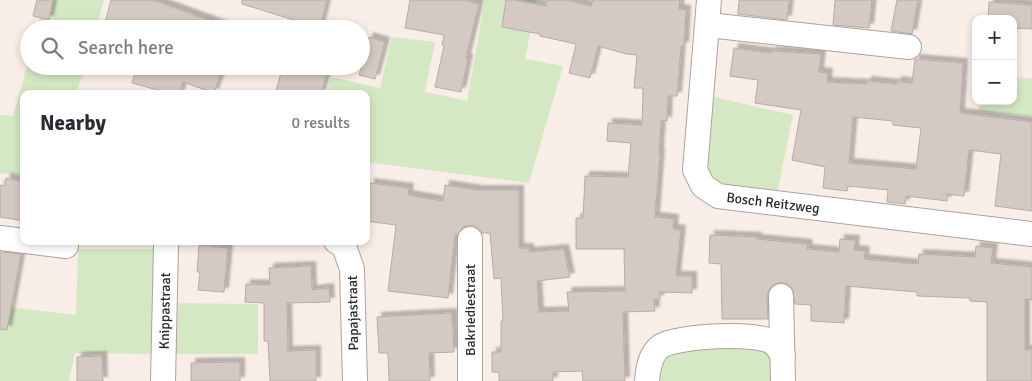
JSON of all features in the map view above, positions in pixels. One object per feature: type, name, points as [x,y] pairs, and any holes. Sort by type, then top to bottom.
[{"type":"street","name":"Bosch Reitzweg","points":[[709,0],[695,170],[704,186],[718,196],[1032,234]]},
{"type":"street","points":[[708,25],[909,47]]},
{"type":"street","points":[[0,238],[20,240]]},
{"type":"street","name":"Bakriediestraat","points":[[470,239],[470,381]]},
{"type":"street","points":[[58,245],[66,246]]},
{"type":"street","name":"Knippastraat","points":[[163,381],[166,245]]},
{"type":"street","name":"Papajastraat","points":[[341,245],[352,269],[355,381]]},
{"type":"street","points":[[781,296],[783,381]]},
{"type":"street","points":[[647,381],[652,356],[661,346],[673,342],[728,336],[756,337],[772,342],[783,355]]},
{"type":"green space","points":[[45,0],[104,0],[98,20],[39,20]]},
{"type":"green space","points":[[485,0],[537,0],[525,59],[563,66],[529,183],[370,163],[370,90],[328,90],[331,77],[380,88],[392,37],[435,42],[425,92],[467,101]]},
{"type":"green space","points":[[25,75],[82,75],[77,90],[20,90]]},
{"type":"green space","points":[[1017,77],[1032,79],[1032,116],[979,111],[979,105],[1017,105]]},
{"type":"green space","points":[[20,91],[20,176],[0,173],[0,115],[13,116]]},
{"type":"green space","points":[[714,97],[793,115],[777,194],[720,184],[705,166]]},
{"type":"green space","points":[[78,249],[161,249],[159,354],[75,353],[69,381],[0,381],[0,306],[76,315]]},
{"type":"green space","points":[[169,303],[258,304],[258,354],[169,354]]},
{"type":"green space","points":[[767,344],[780,381],[650,381],[666,350]]},
{"type":"building","points":[[37,0],[53,0],[49,20],[33,16]]},
{"type":"building","points":[[111,0],[153,0],[208,20],[106,20]]},
{"type":"building","points":[[242,0],[327,0],[322,20],[294,20],[242,4]]},
{"type":"building","points":[[410,0],[465,0],[479,4],[466,58],[468,59],[461,92],[435,87],[444,46],[442,45],[444,35],[405,28]]},
{"type":"building","points":[[506,0],[546,6],[547,0],[565,0],[591,6],[593,0],[680,0],[679,9],[686,10],[684,46],[681,46],[677,96],[668,96],[667,121],[661,120],[655,217],[674,219],[673,229],[681,230],[676,276],[692,276],[692,293],[659,292],[660,299],[654,299],[655,311],[623,312],[625,381],[583,381],[582,371],[553,372],[553,381],[499,381],[499,372],[492,372],[492,352],[501,352],[501,321],[503,321],[501,278],[494,279],[490,233],[482,233],[477,227],[470,225],[463,227],[457,235],[455,234],[448,298],[388,291],[396,225],[370,222],[370,183],[409,188],[408,195],[443,201],[445,185],[478,190],[519,190],[519,248],[529,248],[529,252],[564,249],[570,277],[537,281],[539,312],[569,311],[567,292],[625,291],[624,249],[576,249],[576,218],[583,218],[585,176],[628,177],[631,143],[607,141],[608,123],[642,125],[643,88],[634,88],[637,55],[598,46],[590,78],[569,73],[576,44],[540,36],[540,34],[502,27]]},
{"type":"building","points":[[739,0],[789,0],[787,20],[738,14]]},
{"type":"building","points":[[835,0],[872,0],[869,28],[833,25]]},
{"type":"building","points":[[897,0],[918,0],[912,34],[891,31]]},
{"type":"building","points":[[989,2],[1032,5],[1032,29],[1017,28],[1017,15],[988,15]]},
{"type":"building","points":[[370,37],[385,42],[375,79],[359,75],[370,75]]},
{"type":"building","points":[[734,48],[772,53],[772,51],[821,54],[819,72],[828,73],[827,82],[867,84],[867,81],[897,84],[897,81],[912,83],[915,59],[963,63],[960,113],[1032,122],[1032,211],[995,206],[1001,154],[969,150],[964,196],[947,194],[947,201],[906,196],[905,204],[887,202],[888,190],[848,186],[847,191],[823,188],[825,167],[792,160],[801,110],[755,103],[758,80],[730,76]],"holes":[[[853,117],[893,121],[893,125],[921,128],[916,169],[849,163]]]},
{"type":"building","points":[[134,75],[221,75],[215,90],[206,90],[183,82],[181,90],[157,90],[132,83]]},
{"type":"building","points":[[280,75],[326,75],[322,90],[276,90]]},
{"type":"building","points":[[6,178],[20,181],[20,220],[0,217],[0,185],[5,186]]},
{"type":"building","points":[[710,235],[757,237],[757,239],[808,244],[807,249],[839,252],[840,239],[855,240],[854,250],[865,251],[864,259],[918,264],[919,254],[975,257],[976,246],[993,248],[991,263],[1032,267],[1032,300],[1025,299],[1025,350],[1032,350],[1032,381],[987,381],[987,302],[970,301],[970,298],[917,296],[917,292],[846,286],[844,323],[811,321],[811,305],[795,304],[792,288],[780,282],[773,285],[767,296],[768,319],[722,319],[721,264],[709,263]]},
{"type":"building","points":[[199,245],[228,248],[224,292],[198,290],[200,272],[197,272]]},
{"type":"building","points":[[0,252],[21,254],[7,330],[0,329]]},
{"type":"building","points":[[311,266],[312,290],[329,288],[330,302],[287,303],[288,351],[316,350],[316,381],[270,381],[268,341],[264,341],[264,303],[245,302],[246,284],[270,285],[269,268]]},
{"type":"building","points":[[452,313],[454,352],[429,353],[430,381],[389,381],[388,353],[379,353],[377,317]]},
{"type":"building","points":[[102,356],[103,381],[77,381],[77,357]]},
{"type":"building","points":[[240,362],[240,381],[191,381],[191,363]]}]
